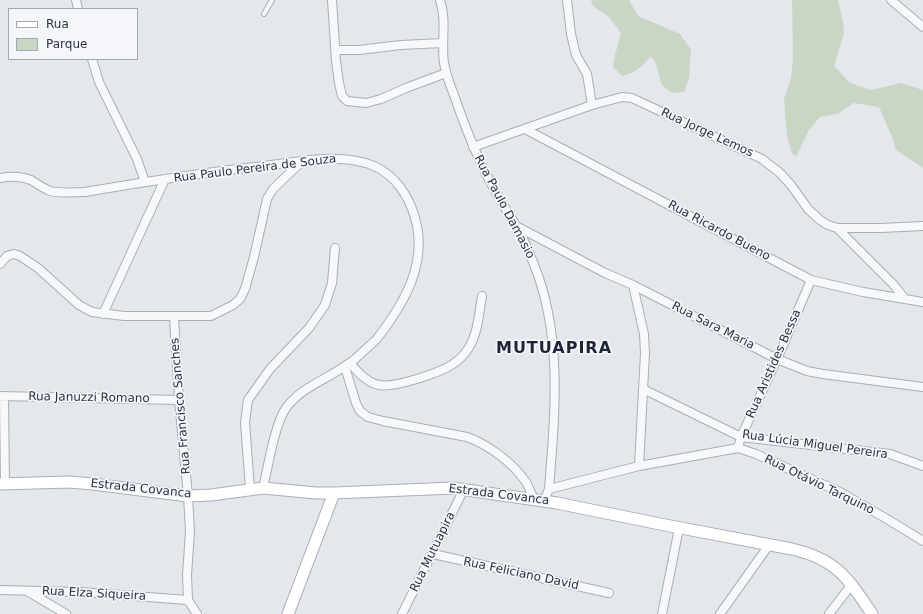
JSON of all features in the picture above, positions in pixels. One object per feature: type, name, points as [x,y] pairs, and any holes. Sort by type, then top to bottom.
[{"type":"street","points":[[332,0],[339,83],[342,96],[347,101],[366,103],[381,99],[406,88],[446,74]]},
{"type":"street","name":"Rua Paulo Damasio","points":[[440,0],[443,22],[444,63],[446,74],[473,147],[493,188],[516,226],[533,263],[545,297],[551,323],[555,356],[553,440],[549,489]]},
{"type":"street","points":[[567,0],[571,34],[576,55],[587,74],[592,105]]},
{"type":"street","points":[[891,0],[923,28]]},
{"type":"street","points":[[336,50],[358,50],[401,45],[443,43]]},
{"type":"street","points":[[92,60],[99,82],[135,154],[145,182]]},
{"type":"street","name":"Rua Jorge Lemos","points":[[473,147],[592,105],[622,97],[632,98],[762,159],[780,173],[791,185],[808,209],[820,220],[837,228],[898,228],[923,226]]},
{"type":"street","name":"Rua Ricardo Bueno","points":[[525,129],[811,280],[863,292],[923,302]]},
{"type":"street","name":"Rua Paulo Pereira de Souza","points":[[0,178],[10,176],[20,177],[30,180],[50,190],[64,193],[85,192],[232,169],[339,158],[374,166],[388,174],[400,186],[412,207],[420,244],[417,268],[408,291],[378,338],[347,365],[307,389],[293,400],[285,409],[276,432],[263,488]]},
{"type":"street","points":[[0,264],[7,256],[14,254],[20,256],[38,268],[79,305],[92,312],[103,314],[174,317],[211,316],[240,299],[245,289],[254,257],[268,199],[273,189],[302,161]]},
{"type":"street","points":[[103,314],[165,179]]},
{"type":"street","name":"Rua Sara Maria","points":[[516,226],[777,360],[807,371],[823,374],[923,387]]},
{"type":"street","points":[[837,228],[893,284],[905,299]]},
{"type":"street","points":[[250,489],[246,422],[248,400],[270,369],[309,328],[325,305],[332,283],[335,248]]},
{"type":"street","name":"Rua Aristides Bessa","points":[[738,448],[741,437],[777,360],[811,280]]},
{"type":"street","points":[[347,365],[356,403],[360,411],[368,417],[476,440],[497,453],[518,472],[539,500],[549,489],[639,466],[645,353],[644,334],[633,285]]},
{"type":"street","points":[[347,365],[366,380],[377,385],[385,386],[429,375],[452,365],[462,357],[469,348],[478,324],[482,296]]},
{"type":"street","name":"Rua Francisco Sanches","points":[[174,317],[190,532],[186,575],[188,600]]},
{"type":"street","name":"Rua Lúcia Miguel Pereira","points":[[643,389],[741,437],[890,454],[923,466]]},
{"type":"street","points":[[2,396],[3,484]]},
{"type":"street","name":"Rua Januzzi Romano","points":[[2,396],[179,400]]},
{"type":"street","name":"Rua Otávio Tarquino","points":[[639,466],[738,448],[756,454],[840,492],[923,542]]},
{"type":"street","name":"Estrada Covanca","points":[[3,484],[70,482],[101,484],[188,496],[212,495],[263,488],[316,493],[354,493],[437,488],[464,489],[539,500],[813,555],[829,563],[841,572],[852,584],[872,614]]},
{"type":"street","name":"Rua Mutuapira","points":[[402,614],[464,489]]},
{"type":"street","points":[[288,614],[334,493]]},
{"type":"street","points":[[662,614],[679,528]]},
{"type":"street","points":[[720,614],[769,545]]},
{"type":"street","name":"Rua Feliciano David","points":[[433,554],[608,593]]},
{"type":"street","points":[[828,614],[852,584]]},
{"type":"street","name":"Rua Elza Siqueira","points":[[0,590],[80,592],[188,600]]},
{"type":"street","points":[[26,590],[66,614]]},
{"type":"street","points":[[188,600],[197,614]]},
{"type":"lane","points":[[264,14],[272,0]]},
{"type":"green space","points":[[591,0],[629,0],[638,16],[680,34],[691,50],[689,78],[684,92],[672,93],[662,85],[655,61],[650,57],[638,69],[632,73],[622,76],[613,67],[621,33],[609,17],[593,6]]},
{"type":"green space","points":[[792,0],[838,0],[844,34],[834,66],[850,83],[871,90],[901,83],[923,90],[923,168],[896,150],[879,107],[854,103],[837,114],[820,117],[809,130],[796,157],[792,153],[787,136],[784,99],[791,78],[793,58]]},
{"type":"district","name":"MUTUAPIRA","points":[[554,349]]}]
